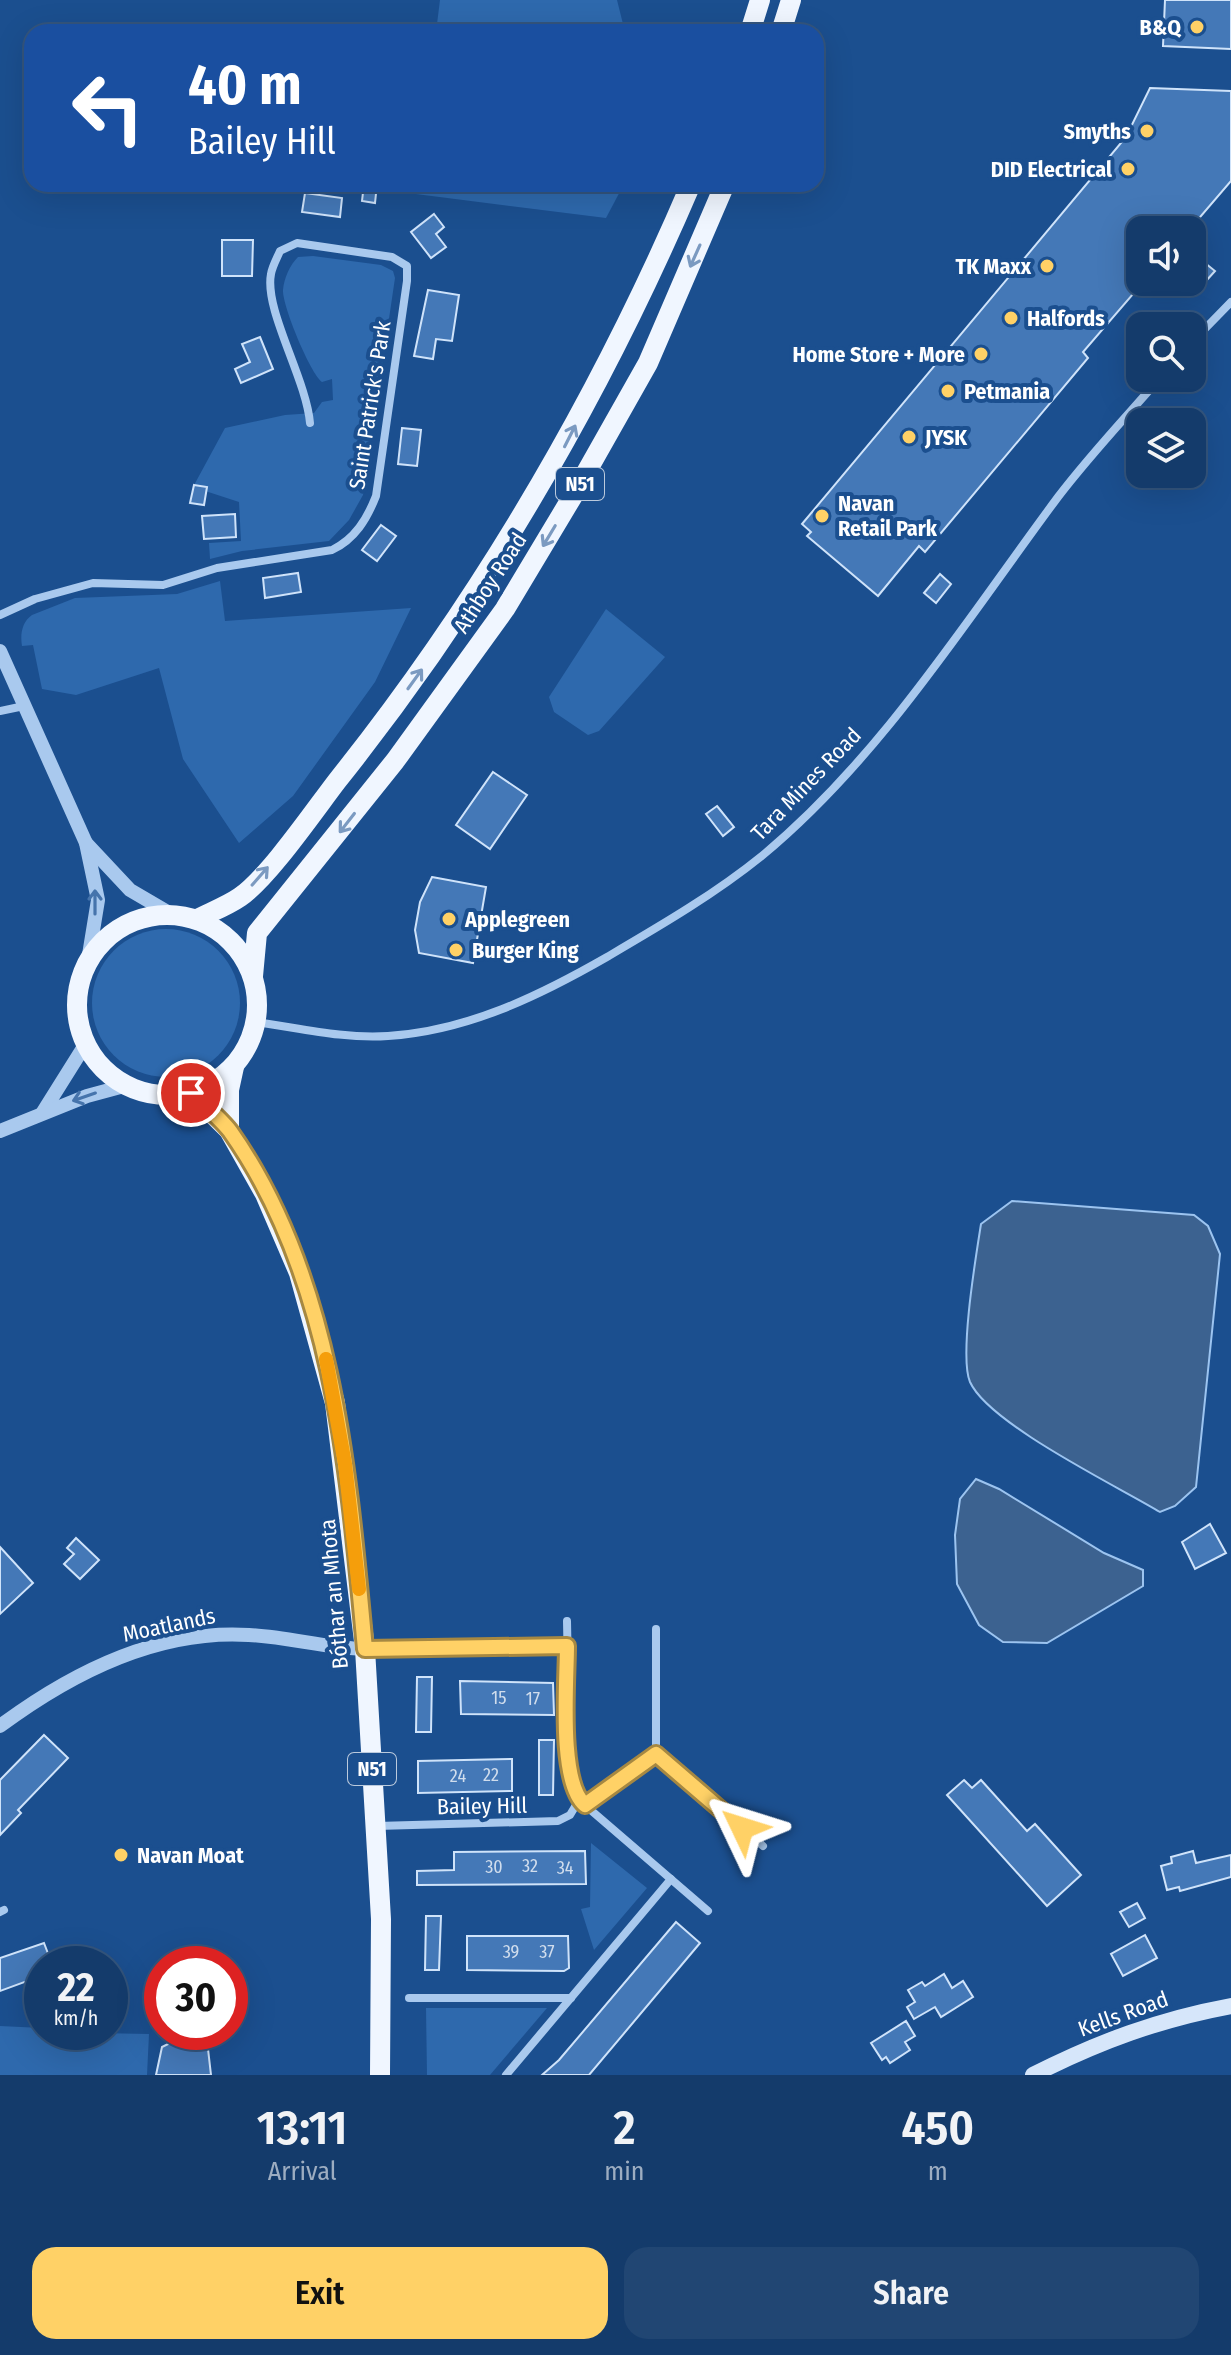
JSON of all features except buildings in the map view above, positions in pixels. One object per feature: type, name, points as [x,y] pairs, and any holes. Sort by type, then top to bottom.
[{"type":"main road","points":[[752,24],[760,0]]},
{"type":"main road","points":[[784,24],[791,0]]},
{"type":"main road","name":"Athboy Road","points":[[197,919],[242,896],[265,870],[369,742],[447,635],[561,454],[649,282],[688,192]]},
{"type":"main road","name":"Athboy Road","points":[[253,976],[257,933],[395,761],[505,609],[574,494],[648,363],[722,192]]},
{"type":"main road","name":"N51","points":[[171,914],[197,919],[221,932],[241,953],[253,976],[257,997],[256,1022],[247,1047],[234,1067],[215,1082],[191,1093],[148,1094],[124,1086],[99,1065],[85,1045],[77,1019],[77,996],[88,961],[102,942],[122,926],[149,916],[171,914]]},
{"type":"main road","name":"Bóthar an Mhota","points":[[229,1130],[229,1090],[234,1067]]},
{"type":"main road","name":"Bóthar an Mhota","points":[[191,1093],[229,1130],[265,1194],[289,1246],[317,1329],[335,1403],[345,1464],[365,1649],[381,1919],[380,2075]]},
{"type":"main road","name":"Kells Road","points":[[1033,2075],[1134,2029],[1169,2018],[1231,2006]]},
{"type":"street","name":"Saint Patrick's Park","points":[[0,615],[35,599],[93,583],[163,585],[217,568],[332,550],[347,543],[369,514],[376,496],[407,281],[407,266],[392,257],[297,243],[280,251],[270,275],[274,308],[308,397],[310,423]]},
{"type":"street","points":[[1206,328],[1231,302]]},
{"type":"street","name":"Tara Mines Road","points":[[256,1022],[360,1037],[419,1033],[471,1021],[581,972],[648,934],[734,876],[790,831],[846,773],[940,658],[1066,488],[1148,392]]},
{"type":"street","points":[[0,651],[86,843],[98,900],[88,961]]},
{"type":"street","points":[[0,711],[24,706]]},
{"type":"street","points":[[86,843],[130,890],[171,914]]},
{"type":"street","points":[[43,1112],[85,1045]]},
{"type":"street","points":[[0,1131],[43,1112],[124,1086]]},
{"type":"street","points":[[567,1621],[570,1777],[582,1803],[708,1911]]},
{"type":"street","points":[[656,1629],[656,1754],[763,1846]]},
{"type":"street","name":"Moatlands","points":[[0,1726],[43,1695],[84,1672],[119,1658],[192,1639],[251,1635],[365,1649]]},
{"type":"street","points":[[365,1649],[567,1646]]},
{"type":"street","name":"Bailey Hill","points":[[376,1826],[544,1823],[570,1815],[582,1803],[656,1754]]},
{"type":"street","points":[[506,2075],[671,1879]]},
{"type":"street","points":[[409,1998],[571,1998]]},
{"type":"shaded area","points":[[440,0],[617,0],[623,24],[437,24]]},
{"type":"shaded area","points":[[408,192],[620,192],[606,218]]},
{"type":"shaded area","points":[[313,256],[381,265],[393,271],[395,278],[363,495],[349,520],[329,541],[242,551],[210,559],[209,543],[241,541],[239,502],[193,487],[225,428],[285,415],[314,413],[322,402],[333,400],[332,379],[322,382],[311,366],[284,298],[285,281],[292,264],[298,257]]},
{"type":"shaded area","points":[[220,581],[225,621],[411,608],[375,682],[293,796],[239,843],[183,759],[159,668],[76,695],[42,689],[33,645],[22,646],[21,642],[24,625],[32,615],[75,598],[177,594]]},
{"type":"shaded area","points":[[606,609],[665,657],[599,731],[588,735],[554,712],[549,697]]},
{"type":"shaded area","points":[[166,929],[194,934],[218,951],[235,975],[240,1003],[235,1031],[218,1055],[194,1072],[166,1077],[138,1072],[114,1055],[97,1031],[92,1003],[97,975],[114,951],[138,934]]},
{"type":"shaded area","points":[[1012,1201],[1194,1215],[1208,1226],[1220,1254],[1196,1487],[1175,1506],[1160,1512],[1056,1453],[1002,1416],[982,1399],[970,1382],[967,1329],[981,1224]]},
{"type":"shaded area","points":[[976,1479],[999,1489],[1104,1553],[1143,1570],[1143,1586],[1047,1643],[1003,1642],[979,1625],[957,1584],[955,1535],[960,1499]]},
{"type":"shaded area","points":[[591,1843],[647,1888],[594,1950],[581,1909],[590,1907]]},
{"type":"shaded area","points":[[426,2008],[547,2008],[490,2075],[427,2075]]},
{"type":"shaded area","points":[[0,2026],[24,2027],[24,2050],[128,2050],[128,2034],[144,2034],[144,2050],[148,2050],[147,2075],[0,2075]]},
{"type":"slow traffic","points":[[326,1359],[345,1464],[359,1589]]},
{"type":"place","name":"B&Q","points":[[1197,27]]},
{"type":"place","name":"Smyths","points":[[1147,131]]},
{"type":"place","name":"DID Electrical","points":[[1128,169]]},
{"type":"place","name":"TK Maxx","points":[[1047,266]]},
{"type":"place","name":"Halfords","points":[[1011,318]]},
{"type":"place","name":"Home Store + More","points":[[981,354]]},
{"type":"place","name":"Petmania","points":[[948,391]]},
{"type":"place","name":"JYSK","points":[[909,437]]},
{"type":"place","name":"Navan Retail Park","points":[[822,516]]},
{"type":"place","name":"Applegreen","points":[[449,919]]},
{"type":"place","name":"Burger King","points":[[456,950]]},
{"type":"place","name":"Navan Moat","points":[[121,1855]]},
{"type":"route","points":[[191,1093],[229,1130],[265,1194],[289,1246],[317,1329],[328,1365],[345,1464],[365,1649],[567,1646],[570,1777],[579,1800],[585,1805],[646,1758],[656,1754],[742,1828]]}]
